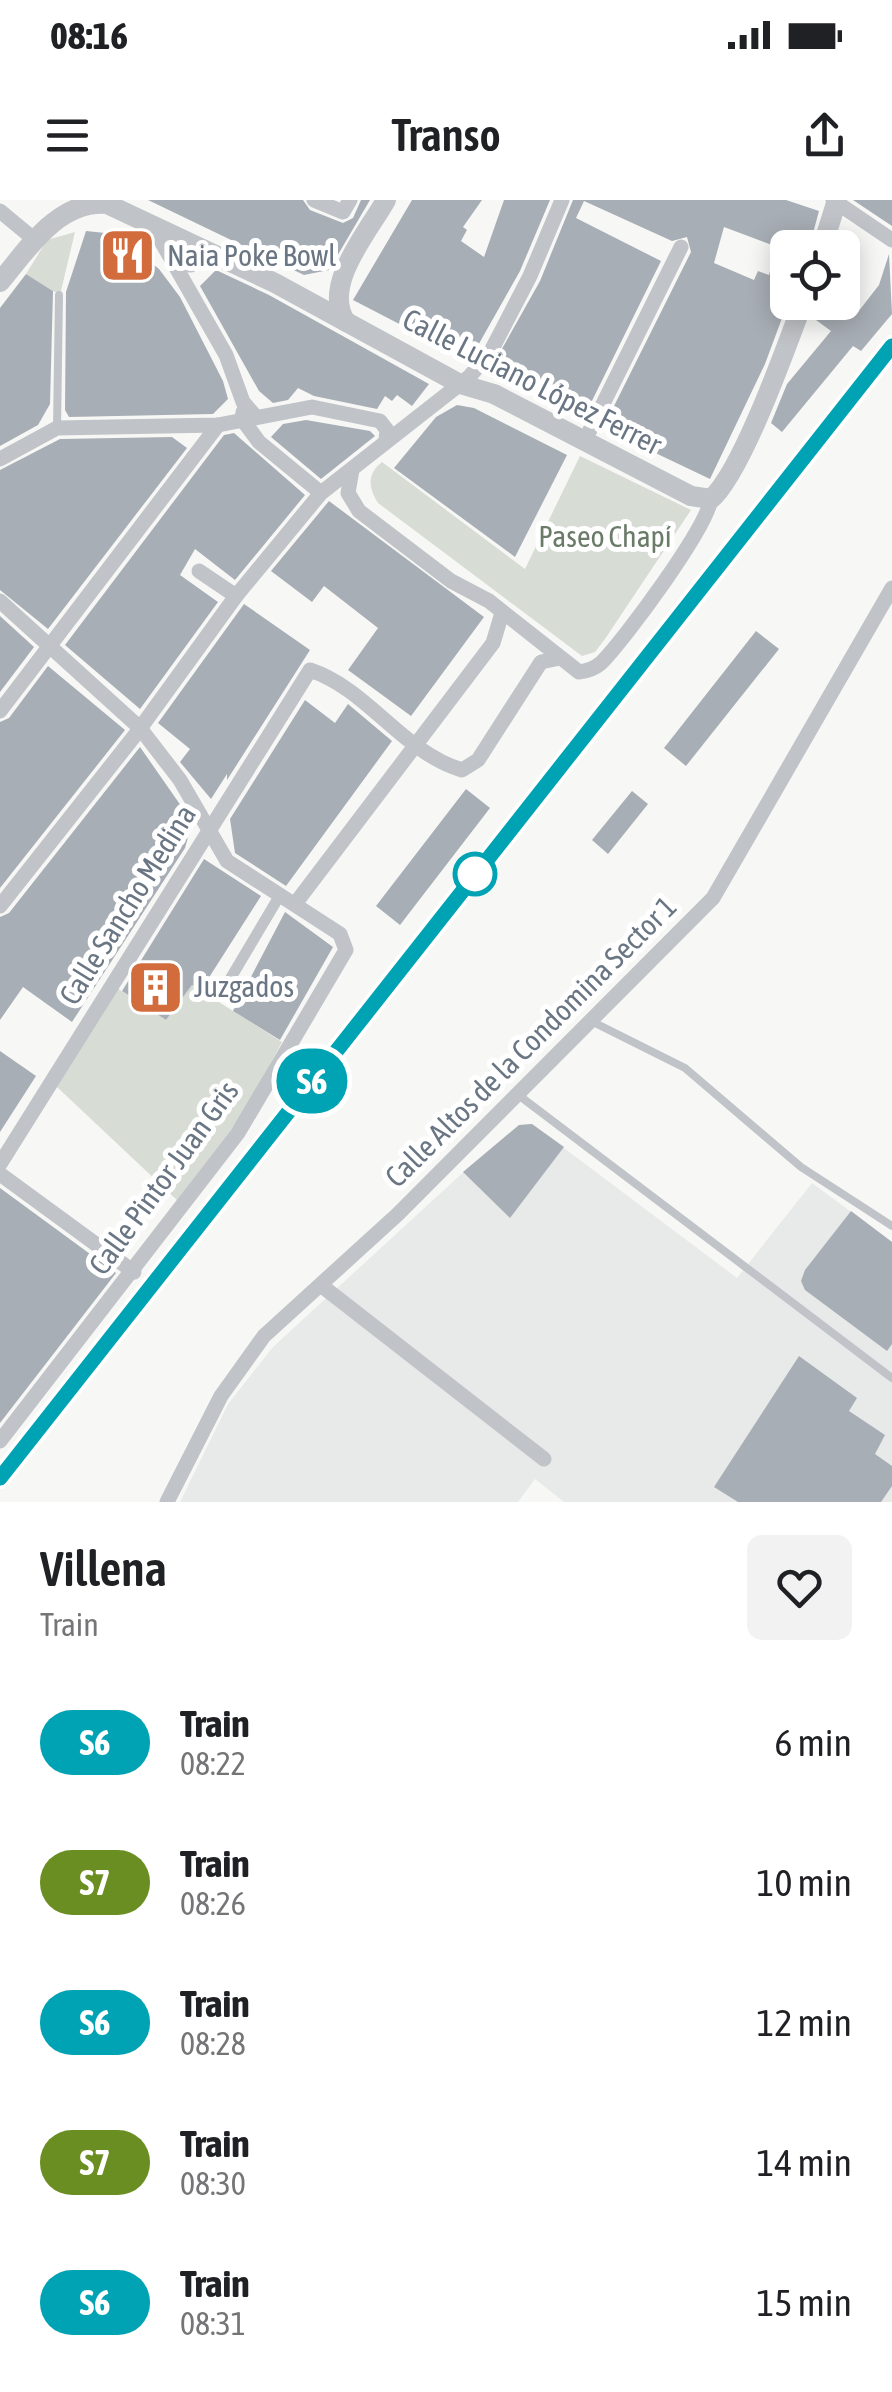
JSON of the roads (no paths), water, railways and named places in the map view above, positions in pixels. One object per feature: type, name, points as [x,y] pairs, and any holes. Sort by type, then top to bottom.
[{"type":"street","points":[[314,200],[344,212],[350,200]]},
{"type":"street","points":[[337,318],[343,275],[386,200]]},
{"type":"street","points":[[0,906],[140,728],[236,596],[321,493],[490,353],[530,276],[562,200]]},
{"type":"street","points":[[0,282],[56,219],[97,201]]},
{"type":"street","name":"Calle Luciano López Ferrer","points":[[97,201],[275,283],[447,386],[494,394],[692,496],[710,498]]},
{"type":"street","points":[[827,230],[835,201],[892,240]]},
{"type":"street","points":[[0,212],[35,240]]},
{"type":"street","points":[[151,224],[226,354],[258,442],[321,493]]},
{"type":"street","points":[[585,440],[681,248]]},
{"type":"street","points":[[177,264],[191,266],[206,250]]},
{"type":"street","points":[[275,283],[315,290],[343,275]]},
{"type":"street","points":[[414,743],[454,767],[468,769],[542,662],[566,663],[588,671],[600,663],[701,526],[710,498],[725,480],[795,320]]},
{"type":"street","points":[[0,459],[58,428],[218,425],[247,413],[312,408],[378,420],[387,430],[386,440]]},
{"type":"street","points":[[0,711],[218,425]]},
{"type":"street","points":[[352,470],[348,493],[358,511],[566,663]]},
{"type":"street","points":[[198,572],[236,596]]},
{"type":"street","name":"Calle Altos de la Condomina Sector 1","points":[[167,1502],[221,1396],[264,1336],[322,1286],[713,898],[892,588]]},
{"type":"street","points":[[0,601],[140,728],[180,780],[227,861],[295,904],[493,643],[502,613]]},
{"type":"street","name":"Calle Sancho Medina","points":[[0,1164],[304,676],[310,670],[324,675],[414,743]]},
{"type":"street","points":[[223,991],[280,895]]},
{"type":"street","name":"Calle Pintor Juan Gris","points":[[0,1441],[134,1272],[257,1106],[346,950],[340,934],[295,904]]},
{"type":"street","points":[[0,1174],[134,1272]]},
{"type":"street","points":[[322,1286],[544,1460]]},
{"type":"lane","points":[[58,428],[59,295]]},
{"type":"lane","points":[[591,1020],[685,1068],[801,1167],[892,1226]]},
{"type":"lane","points":[[517,1094],[892,1378]]},
{"type":"railway","points":[[0,1478],[892,346]]},
{"type":"train","name":"S6","points":[[0,1478],[892,346]]},
{"type":"place","name":"Naia Poke Bowl","points":[[128,256]]},
{"type":"place","name":"Juzgados","points":[[155,987]]},
{"type":"park label","name":"Paseo Chapí","points":[[605,537]]}]
